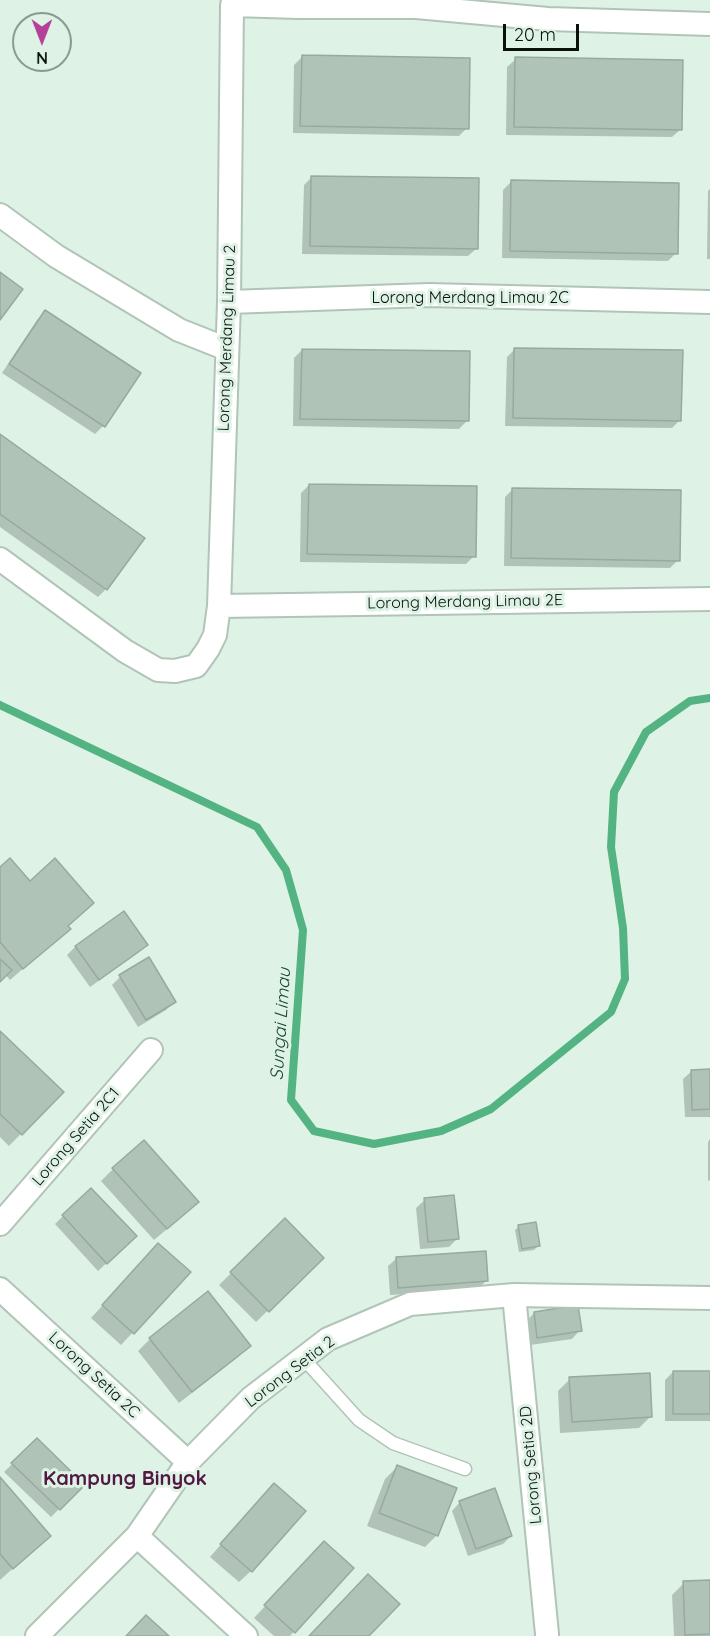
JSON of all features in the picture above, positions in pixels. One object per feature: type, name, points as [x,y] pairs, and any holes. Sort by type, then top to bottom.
[{"type":"street","name":"Lorong Merdang Limau 2","points":[[0,559],[125,651],[158,670],[175,671],[196,666],[215,635],[219,606],[229,302],[232,5],[416,7],[548,20],[710,24]]},
{"type":"street","points":[[0,215],[56,256],[179,330],[227,349]]},
{"type":"street","name":"Lorong Merdang Limau 2C","points":[[229,302],[429,296],[710,302]]},
{"type":"street","name":"Lorong Merdang Limau 2E","points":[[219,606],[710,599]]},
{"type":"street","name":"Lorong Setia 2C1","points":[[0,1224],[151,1050]]},
{"type":"street","name":"Lorong Setia 2C","points":[[0,1289],[188,1462]]},
{"type":"street","name":"Lorong Setia 2","points":[[37,1636],[137,1536],[188,1462],[251,1398],[328,1339],[410,1304],[514,1295],[710,1298]]},
{"type":"street","name":"Lorong Setia 2D","points":[[514,1295],[547,1634]]},
{"type":"street","points":[[137,1536],[246,1636]]},
{"type":"lane","points":[[303,1358],[359,1420],[393,1443],[465,1469]]},
{"type":"building","points":[[302,55],[470,58],[469,129],[300,126]]},
{"type":"building","points":[[515,57],[683,60],[682,130],[514,127]]},
{"type":"building","points":[[311,176],[479,178],[478,249],[310,246]]},
{"type":"building","points":[[511,180],[679,183],[678,254],[510,251]]},
{"type":"building","points":[[0,272],[23,289],[0,320]]},
{"type":"building","points":[[45,310],[141,373],[105,427],[9,364]]},
{"type":"building","points":[[514,348],[683,350],[681,421],[513,418]]},
{"type":"building","points":[[302,349],[470,351],[469,421],[300,419]]},
{"type":"building","points":[[0,434],[145,538],[107,590],[0,514]]},
{"type":"building","points":[[309,484],[477,486],[476,557],[307,554]]},
{"type":"building","points":[[512,488],[681,490],[680,561],[511,558]]},
{"type":"building","points":[[10,858],[30,881],[55,858],[94,903],[68,926],[71,929],[23,969],[0,942],[0,867]]},
{"type":"building","points":[[124,911],[148,945],[99,980],[75,946]]},
{"type":"building","points":[[149,957],[176,1002],[146,1020],[119,975]]},
{"type":"building","points":[[0,959],[12,970],[0,982]]},
{"type":"building","points":[[0,1031],[64,1092],[22,1135],[0,1114]]},
{"type":"building","points":[[710,1069],[710,1109],[692,1110],[691,1070]]},
{"type":"building","points":[[144,1140],[199,1202],[167,1229],[112,1168]]},
{"type":"building","points":[[91,1188],[137,1236],[107,1264],[62,1215]]},
{"type":"building","points":[[454,1195],[459,1239],[428,1242],[424,1198]]},
{"type":"building","points":[[285,1218],[324,1258],[269,1312],[230,1272]]},
{"type":"building","points":[[536,1222],[540,1246],[522,1249],[518,1225]]},
{"type":"building","points":[[158,1243],[191,1272],[134,1334],[102,1305]]},
{"type":"building","points":[[486,1251],[488,1281],[398,1288],[396,1257]]},
{"type":"building","points":[[208,1291],[251,1346],[192,1392],[149,1338]]},
{"type":"building","points":[[578,1305],[582,1331],[537,1338],[534,1312]]},
{"type":"building","points":[[673,1371],[710,1371],[710,1414],[673,1414]]},
{"type":"building","points":[[650,1373],[652,1417],[572,1422],[569,1377]]},
{"type":"building","points":[[37,1438],[85,1485],[60,1510],[11,1463]]},
{"type":"building","points":[[397,1465],[457,1488],[438,1536],[379,1513]]},
{"type":"building","points":[[0,1477],[51,1536],[13,1569],[0,1554]]},
{"type":"building","points":[[274,1483],[306,1511],[252,1572],[220,1544]]},
{"type":"building","points":[[495,1488],[512,1536],[476,1549],[459,1501]]},
{"type":"building","points":[[324,1541],[354,1568],[295,1633],[264,1605]]},
{"type":"building","points":[[368,1574],[400,1604],[369,1636],[309,1636]]},
{"type":"building","points":[[710,1580],[710,1634],[685,1635],[683,1581]]},
{"type":"building","points":[[146,1615],[169,1636],[126,1636]]},
{"type":"waterway","name":"Sungai Limau","points":[[0,705],[257,827],[286,870],[303,930],[291,1100],[314,1131],[374,1144],[441,1131],[491,1109],[611,1012],[625,979],[623,928],[611,847],[614,792],[646,732],[690,701],[710,698]]},
{"type":"district","name":"Kampung Binyok","points":[[125,1479]]}]
